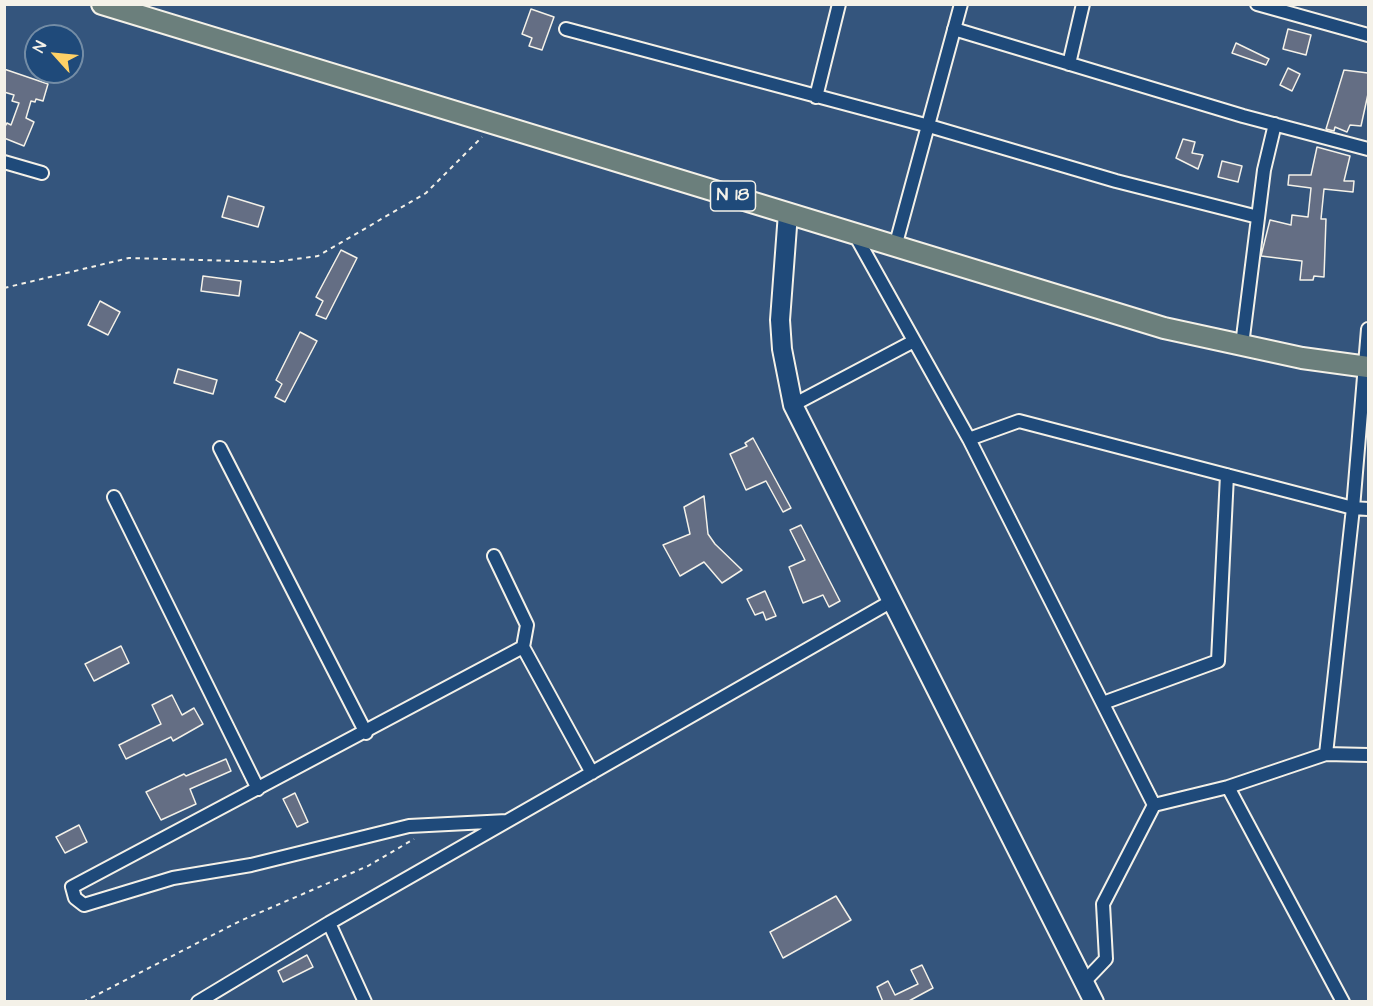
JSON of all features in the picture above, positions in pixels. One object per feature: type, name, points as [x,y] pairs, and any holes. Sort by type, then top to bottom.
[{"type":"main road","name":"N 18","points":[[102,4],[1164,328],[1302,358],[1366,366]]},
{"type":"street","points":[[816,97],[839,4]]},
{"type":"street","points":[[895,247],[961,4]]},
{"type":"street","points":[[1069,63],[1083,4]]},
{"type":"street","points":[[1257,4],[1368,36]]},
{"type":"street","points":[[566,29],[929,126],[1116,181],[1258,217]]},
{"type":"street","points":[[954,29],[1275,124],[1368,149]]},
{"type":"street","points":[[1242,345],[1264,170],[1275,124]]},
{"type":"street","points":[[4,162],[42,173]]},
{"type":"street","points":[[788,213],[780,320],[782,349],[793,405],[1094,1002]]},
{"type":"street","points":[[854,233],[969,439],[1154,805]]},
{"type":"street","points":[[1326,754],[1353,508],[1368,329]]},
{"type":"street","points":[[793,405],[914,341]]},
{"type":"street","points":[[969,439],[1019,421],[1353,508],[1368,509]]},
{"type":"street","points":[[220,448],[366,733]]},
{"type":"street","points":[[1103,703],[1218,661],[1227,475]]},
{"type":"street","points":[[114,497],[258,789]]},
{"type":"street","points":[[494,556],[527,625],[523,647],[592,773]]},
{"type":"street","points":[[198,1002],[329,923],[892,601]]},
{"type":"street","points":[[507,821],[409,826],[251,865],[173,878],[84,905],[75,898],[72,886],[366,733],[523,647]]},
{"type":"street","points":[[1084,982],[1106,959],[1102,904],[1154,805],[1228,787],[1326,754],[1368,755]]},
{"type":"street","points":[[1228,787],[1343,1002]]},
{"type":"street","points":[[329,923],[365,1002]]},
{"type":"path","points":[[4,288],[129,258],[274,262],[318,256],[426,193],[495,124]]},
{"type":"path","points":[[83,1002],[240,921],[368,866],[437,825]]},
{"type":"building","points":[[531,9],[554,17],[542,50],[529,46],[532,38],[522,34]]},
{"type":"building","points":[[1288,29],[1311,35],[1306,55],[1283,49]]},
{"type":"building","points":[[1236,43],[1269,59],[1266,65],[1232,53]]},
{"type":"building","points":[[1288,68],[1300,74],[1292,91],[1280,85]]},
{"type":"building","points":[[4,69],[24,76],[24,84],[48,84],[43,101],[36,99],[35,102],[31,101],[26,118],[34,122],[24,146],[4,138],[4,128],[7,123],[11,125],[19,103],[12,101],[14,95],[4,92]]},
{"type":"building","points":[[1344,70],[1368,73],[1368,94],[1361,126],[1350,125],[1347,132],[1335,127],[1334,131],[1326,129]]},
{"type":"building","points":[[1183,139],[1195,142],[1192,153],[1203,155],[1198,169],[1176,158]]},
{"type":"building","points":[[1317,147],[1350,156],[1344,181],[1354,181],[1353,192],[1324,189],[1321,219],[1326,219],[1324,277],[1314,276],[1313,280],[1300,280],[1302,261],[1261,256],[1270,220],[1291,225],[1292,215],[1308,217],[1311,188],[1288,185],[1289,175],[1311,175]]},
{"type":"building","points":[[1222,161],[1242,166],[1238,182],[1218,177]]},
{"type":"building","points":[[228,196],[264,207],[258,227],[222,217]]},
{"type":"building","points":[[341,250],[357,258],[326,319],[316,315],[323,301],[316,297]]},
{"type":"building","points":[[203,276],[241,281],[239,296],[201,291]]},
{"type":"building","points":[[100,301],[120,312],[108,335],[88,325]]},
{"type":"building","points":[[300,332],[317,341],[285,402],[275,397],[282,384],[276,380]]},
{"type":"building","points":[[178,369],[217,380],[213,394],[174,383]]},
{"type":"building","points":[[753,438],[791,508],[783,512],[766,481],[746,490],[730,454],[747,446],[745,443]]},
{"type":"building","points":[[704,496],[708,534],[742,570],[722,583],[704,562],[680,576],[663,545],[690,534],[684,507]]},
{"type":"building","points":[[801,525],[840,601],[829,607],[823,595],[803,603],[789,567],[805,560],[790,530]]},
{"type":"building","points":[[765,591],[776,616],[766,620],[763,612],[755,615],[747,599]]},
{"type":"building","points":[[121,646],[129,663],[94,681],[85,664]]},
{"type":"building","points":[[172,695],[182,715],[194,708],[203,724],[173,741],[171,737],[126,759],[119,745],[161,724],[152,705]]},
{"type":"building","points":[[226,759],[231,771],[190,789],[196,804],[161,820],[146,792],[184,774],[186,776]]},
{"type":"building","points":[[295,793],[308,822],[297,827],[283,799]]},
{"type":"building","points":[[79,825],[87,842],[65,853],[56,837]]},
{"type":"building","points":[[836,896],[851,920],[783,958],[770,932]]},
{"type":"building","points":[[307,955],[313,967],[283,982],[278,971]]},
{"type":"building","points":[[922,965],[933,988],[907,1002],[883,1002],[877,987],[888,981],[895,995],[918,984],[911,970]]}]
